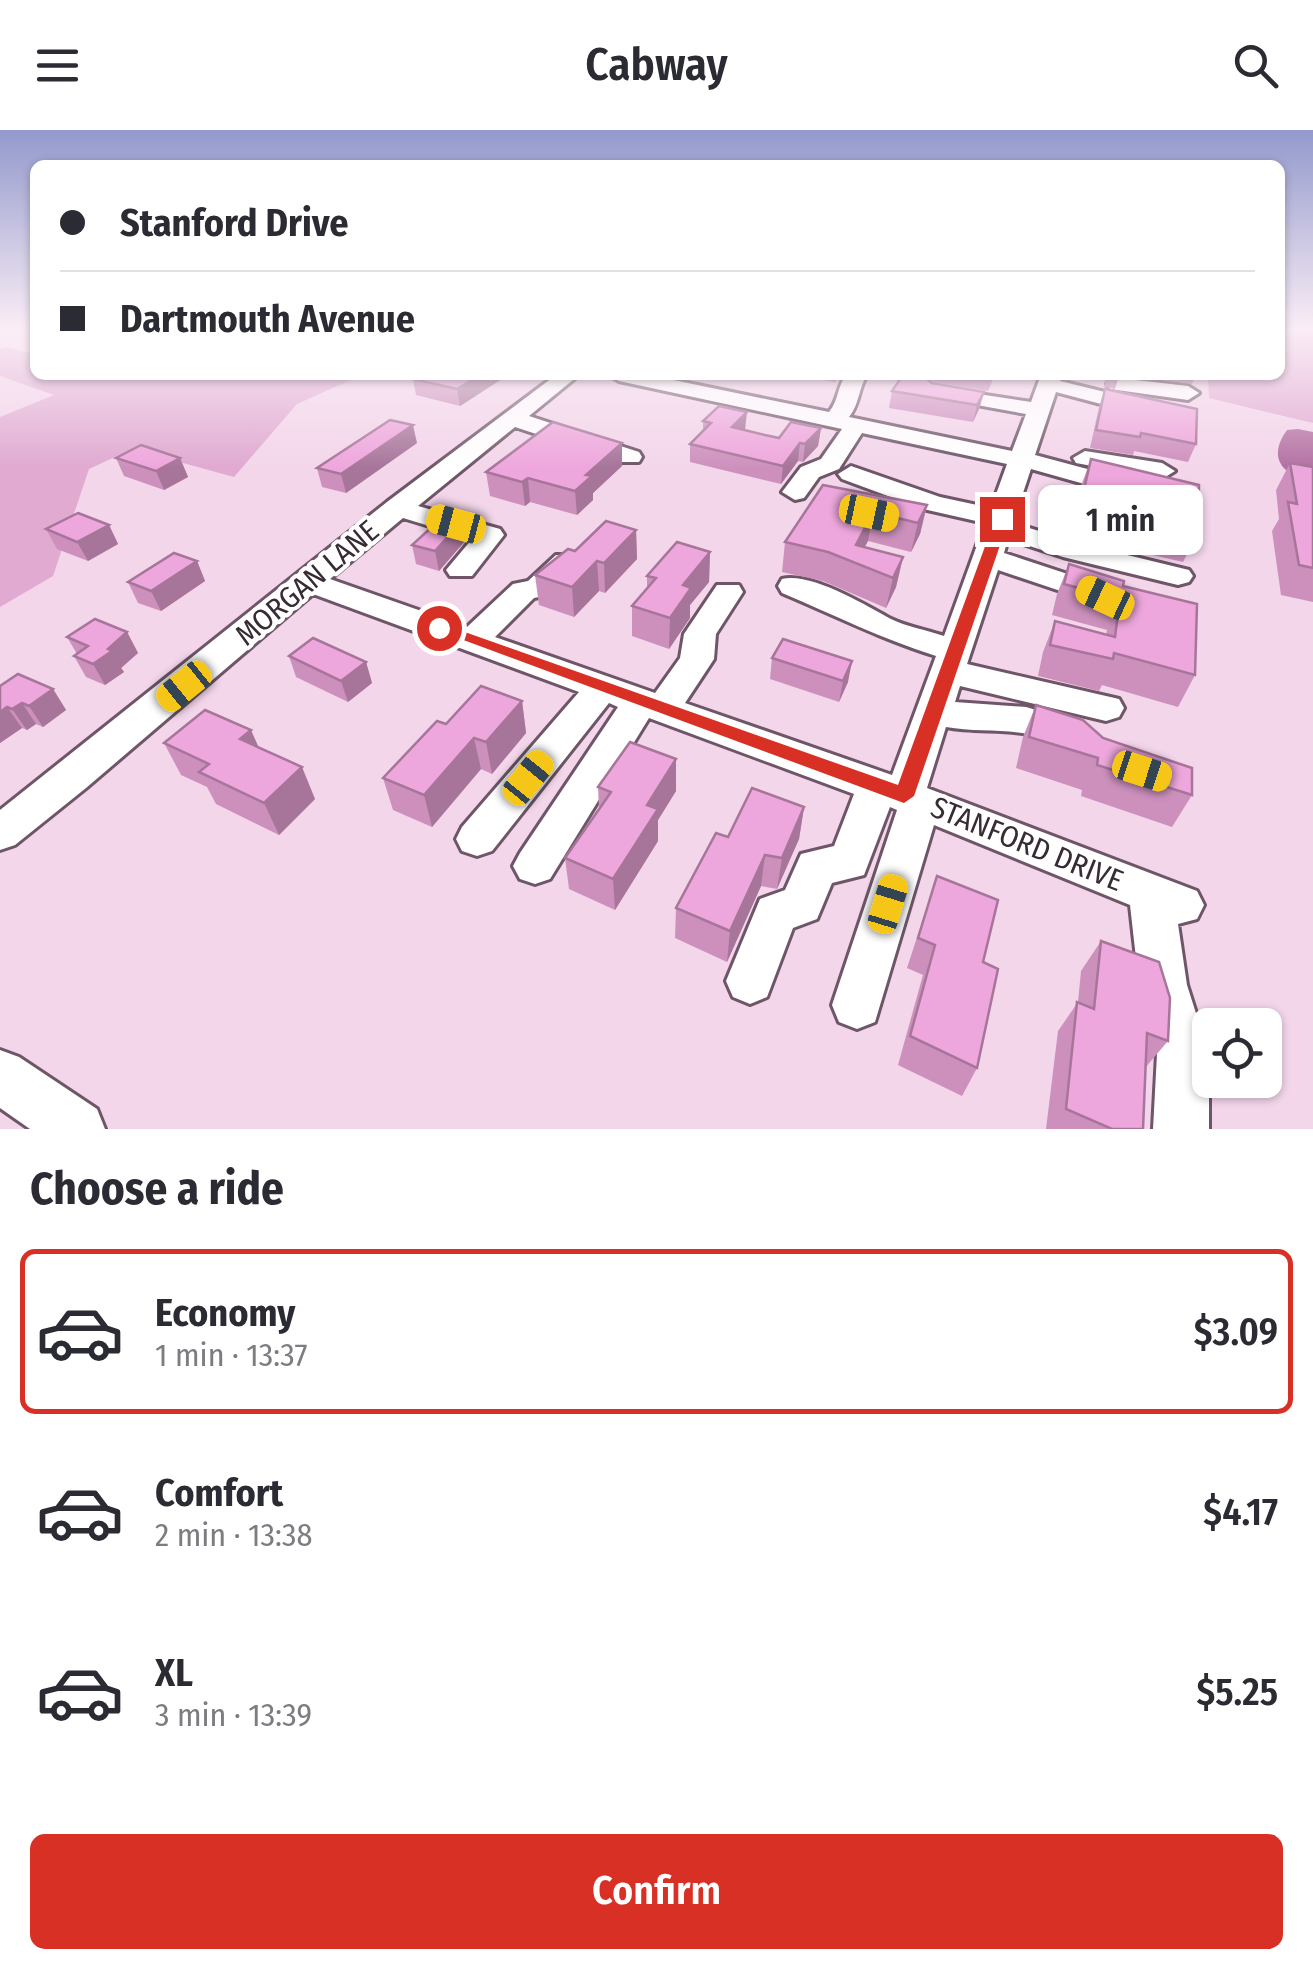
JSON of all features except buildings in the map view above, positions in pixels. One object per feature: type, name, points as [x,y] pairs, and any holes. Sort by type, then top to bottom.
[{"type":"street","name":"MORGAN LANE","points":[[0,833],[397,508],[562,380]]},
{"type":"street","points":[[657,380],[846,423],[1025,454],[1160,483]]},
{"type":"street","points":[[795,492],[810,472],[830,464],[846,423],[853,380]]},
{"type":"street","points":[[1052,386],[1170,414]]},
{"type":"street","points":[[857,1005],[900,794],[1052,386]]},
{"type":"street","points":[[929,390],[1052,386],[1188,393]]},
{"type":"street","points":[[512,418],[630,457]]},
{"type":"street","points":[[851,474],[932,503],[1124,602]]},
{"type":"street","points":[[397,508],[490,535],[461,570]]},
{"type":"street","points":[[895,518],[996,535],[1178,576]]},
{"type":"street","points":[[472,640],[524,590],[538,588],[574,554]]},
{"type":"street","name":"STANFORD DRIVE","points":[[307,581],[900,794],[1166,900],[1163,986],[1184,1054],[1182,1129]]},
{"type":"street","points":[[793,586],[864,615],[952,661],[1106,708]]},
{"type":"street","points":[[535,866],[652,705],[697,659],[700,634],[728,592]]},
{"type":"street","points":[[477,839],[603,687]]},
{"type":"street","points":[[933,712],[982,720],[1026,720],[1083,738],[1101,756]]},
{"type":"street","points":[[750,981],[776,913],[801,905],[816,867],[849,862],[900,794]]},
{"type":"street","points":[[0,1076],[77,1129]]},
{"type":"shaded area","points":[[30,375],[30,380],[351,380],[297,404],[234,477],[132,449],[89,469],[53,576],[0,607],[0,417],[54,395],[0,376]]},
{"type":"shaded area","points":[[1285,375],[1313,375],[1313,423],[1209,398],[1208,380],[1285,380]]},
{"type":"shaded area","points":[[1287,430],[1313,432],[1313,482],[1286,471],[1278,458]]},
{"type":"route","points":[[439,628],[904,796],[1002,519]]}]
